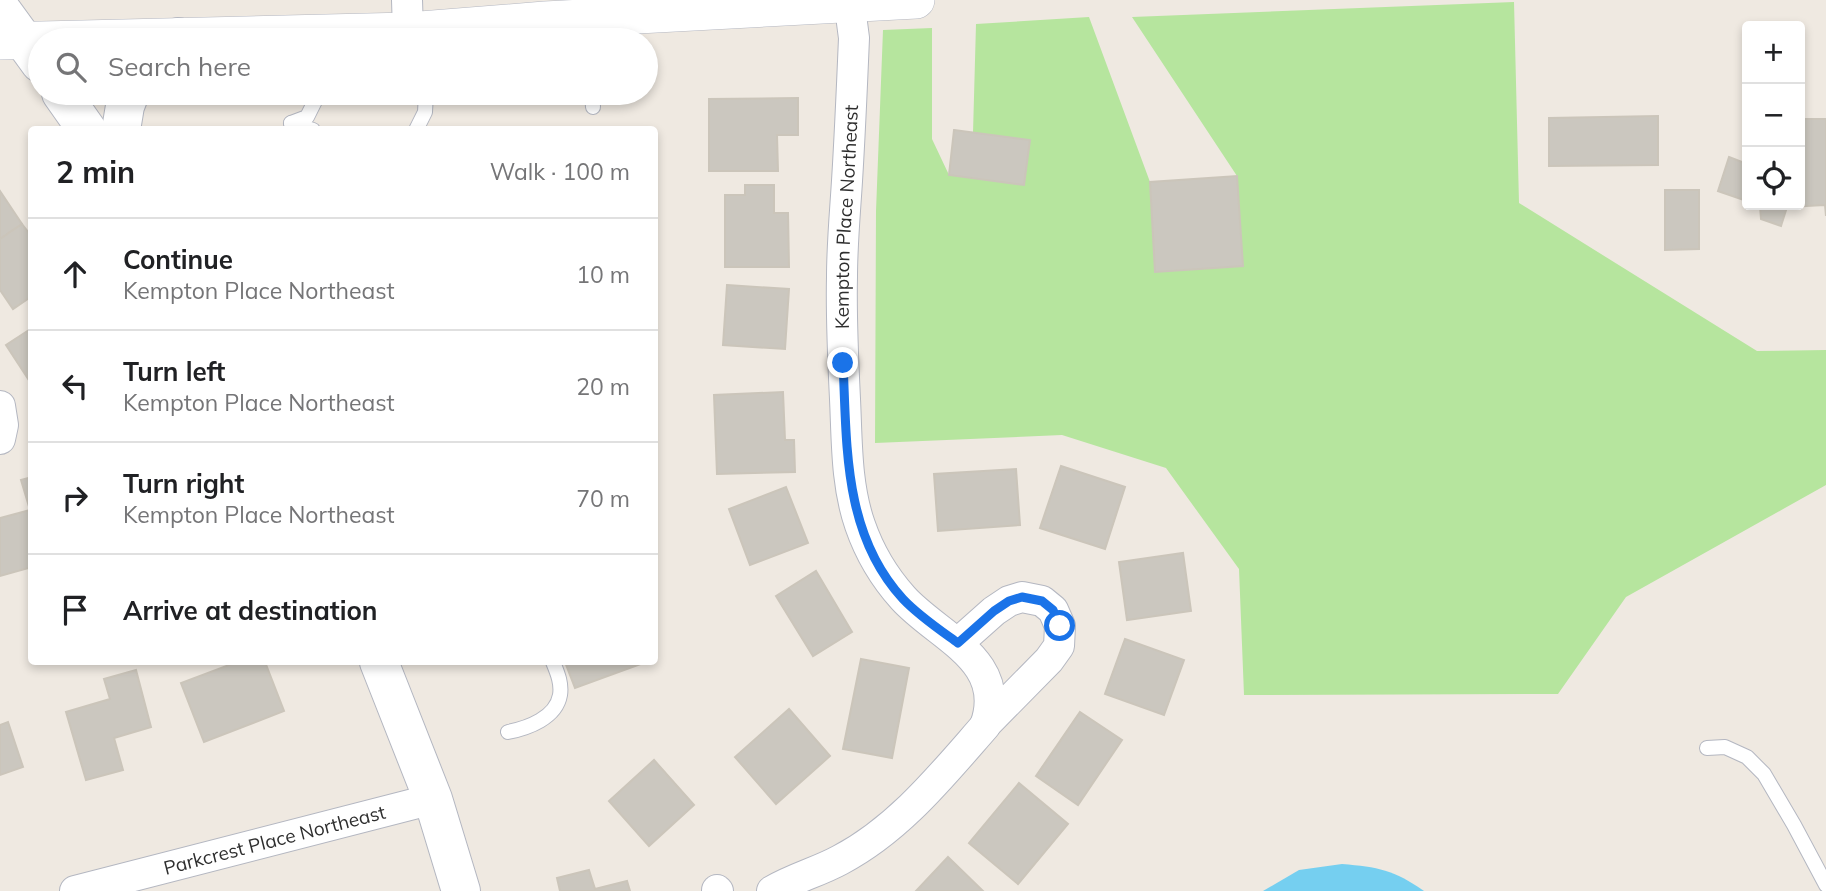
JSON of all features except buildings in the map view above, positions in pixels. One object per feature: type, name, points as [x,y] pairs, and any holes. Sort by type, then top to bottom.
[{"type":"main road","points":[[0,8],[22,48]]},
{"type":"main road","points":[[69,105],[83,126]]},
{"type":"main road","points":[[122,126],[125,105]]},
{"type":"main road","points":[[380,665],[433,799],[461,891]]},
{"type":"street","points":[[409,28],[591,23],[849,2],[916,0]]},
{"type":"street","name":"Kempton Place Northeast","points":[[849,2],[854,38],[841,318],[848,462],[853,496],[860,525],[886,576],[903,598],[958,643],[979,667],[991,699],[985,726]]},
{"type":"street","points":[[0,406],[3,425],[0,439]]},
{"type":"street","points":[[772,891],[840,860],[868,842],[924,795],[985,726],[1049,660],[1059,646],[1060,626],[1053,610],[1042,601],[1022,597],[1009,601],[994,611],[958,643]]},
{"type":"street","name":"Parkcrest Place Northeast","points":[[75,891],[433,799]]},
{"type":"lane","points":[[291,126],[307,117],[313,105]]},
{"type":"lane","points":[[418,126],[425,113],[425,105]]},
{"type":"lane","points":[[508,732],[528,728],[554,709],[560,696],[559,679],[554,665]]},
{"type":"lane","points":[[1707,748],[1725,747],[1747,757],[1764,774],[1826,885]]},
{"type":"green space","points":[[1514,2],[1519,203],[1757,351],[1826,350],[1826,485],[1626,597],[1558,694],[1244,695],[1239,569],[1166,468],[1062,435],[875,443],[876,211],[883,30],[932,28],[932,139],[949,175],[1024,184],[1029,140],[973,133],[976,24],[1089,17],[1150,182],[1156,272],[1243,266],[1237,176],[1132,17]]},
{"type":"water","points":[[1342,864],[1385,871],[1404,878],[1424,891],[1263,891],[1299,870]]},
{"type":"route","points":[[843,363],[848,462],[860,525],[873,554],[903,598],[958,643],[994,611],[1009,601],[1022,597],[1042,601],[1053,610],[1060,626]]}]
